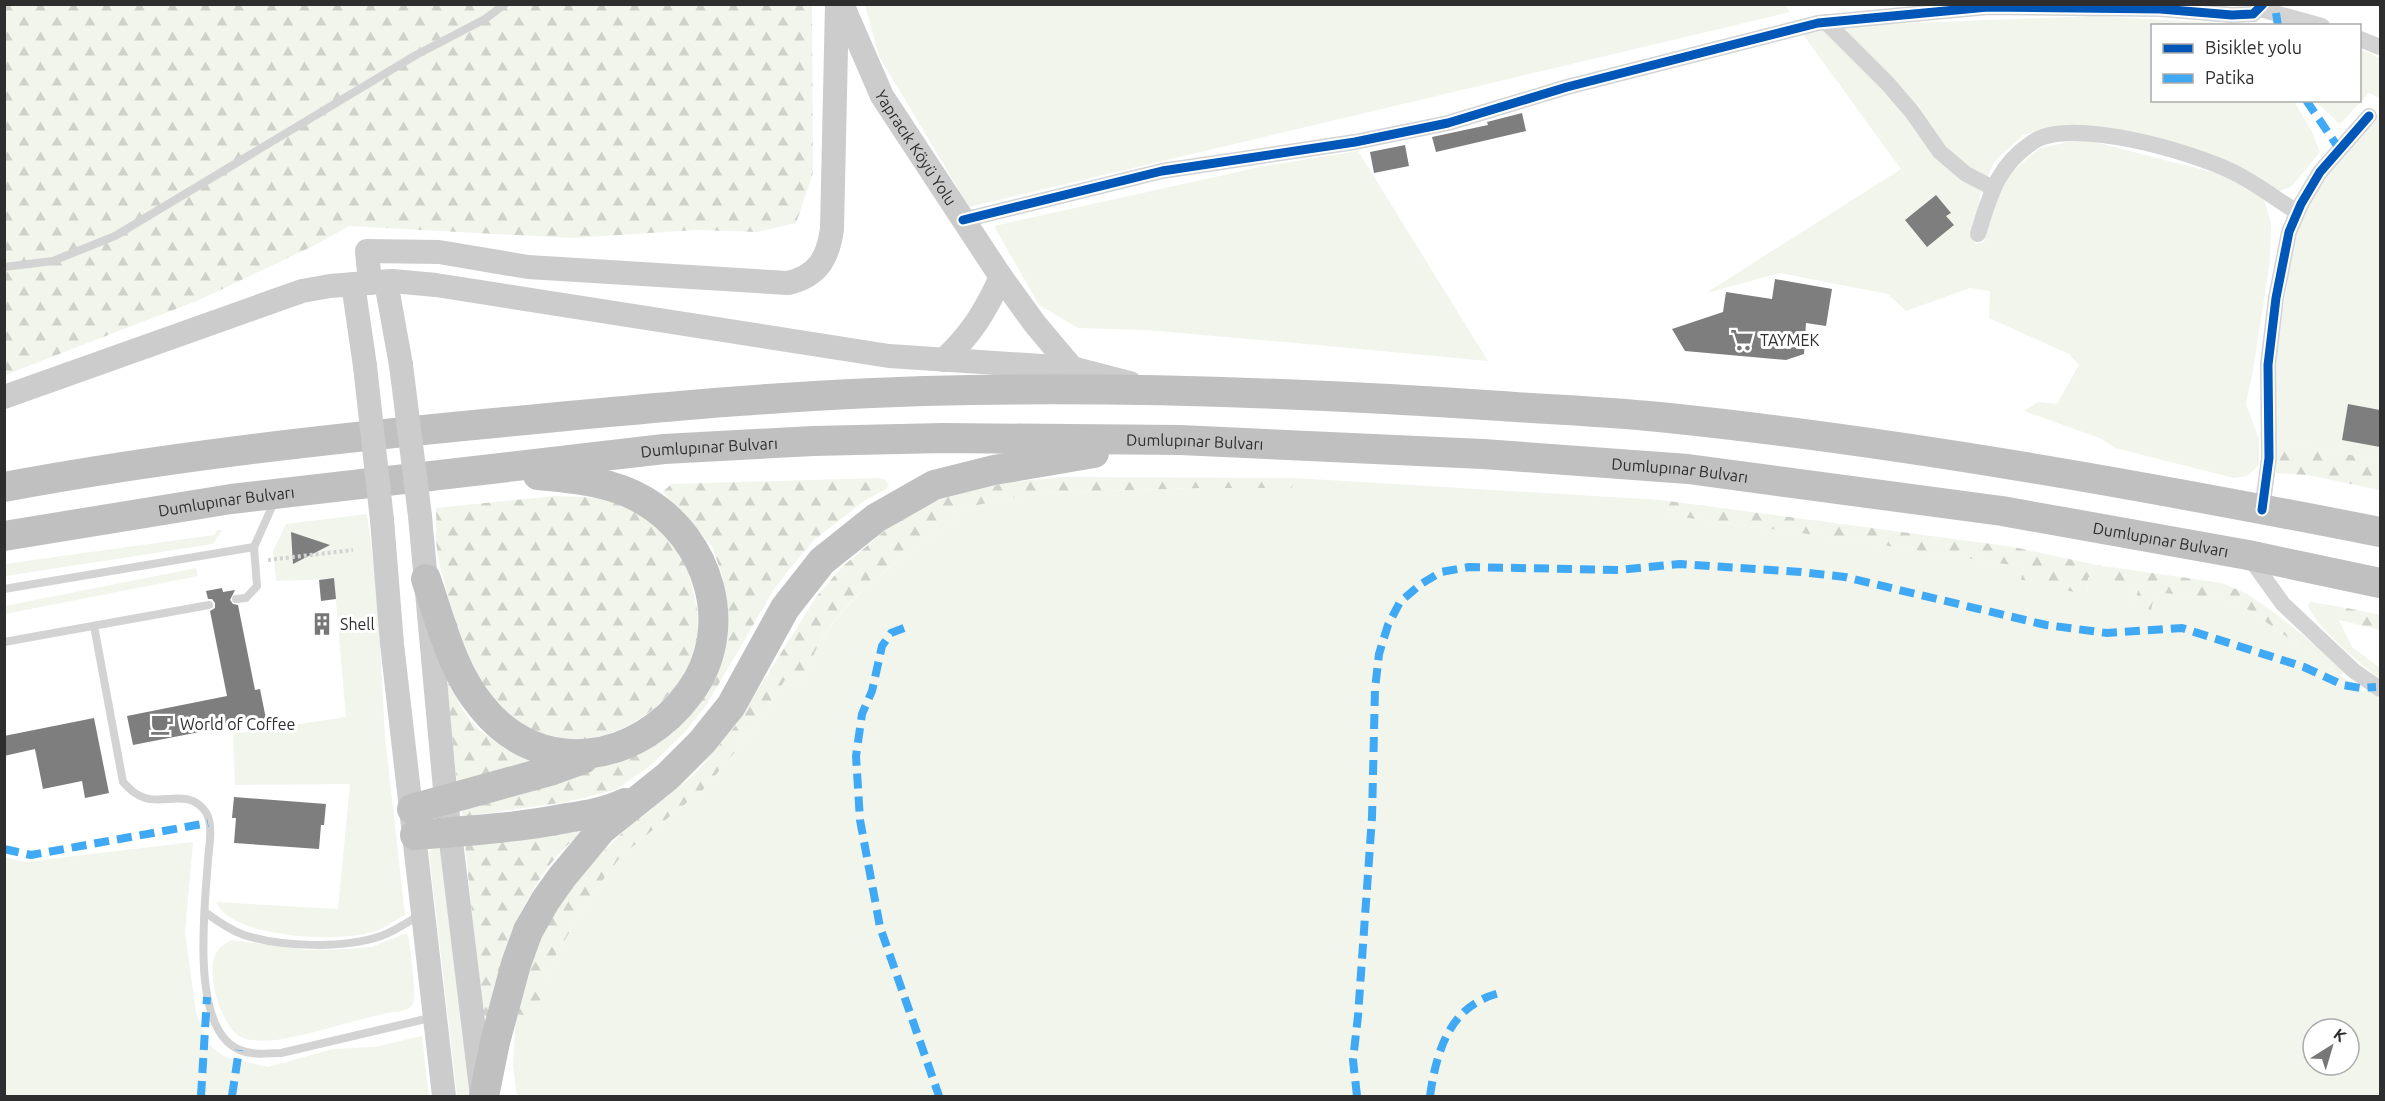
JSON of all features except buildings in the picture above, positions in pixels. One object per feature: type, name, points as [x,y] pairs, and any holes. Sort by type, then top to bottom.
[{"type":"highway","points":[[4,487],[96,470],[344,437],[675,405],[969,390],[1159,390],[1377,398],[1665,418],[1854,441],[2085,477],[2380,532]]},
{"type":"highway","name":"Dumlupınar Bulvarı","points":[[4,536],[137,513],[278,493],[664,449],[813,441],[944,438],[1180,440],[1483,454],[1688,469],[2002,511],[2248,555],[2380,583]]},
{"type":"highway","points":[[483,1096],[506,998],[528,931],[561,877],[602,830],[668,776],[702,742],[731,706],[785,608],[822,561],[876,518],[934,485],[964,476],[1180,440]]},
{"type":"highway","points":[[413,822],[446,800],[553,770],[640,737],[659,724],[691,691],[704,666],[712,635],[714,618],[711,591],[703,566],[679,529],[643,500],[620,490],[572,478],[472,470]]},
{"type":"highway","points":[[426,579],[454,659],[467,687],[500,727],[547,752],[572,756],[597,754]]},
{"type":"highway","points":[[413,822],[450,832],[511,827],[610,810],[641,796]]},
{"type":"main road","name":"Yapracık Köyü Yolu","points":[[840,4],[882,96],[1001,277],[1035,324],[1072,368]]},
{"type":"main road","points":[[444,1096],[392,644],[382,519],[365,366],[370,283],[368,251],[439,252],[528,267],[788,283],[802,279],[811,274],[825,256],[832,229],[840,4]]},
{"type":"main road","points":[[944,360],[967,338],[986,308],[1001,277]]},
{"type":"main road","points":[[370,283],[401,365],[420,516],[446,800],[483,1096]]},
{"type":"main road","points":[[4,397],[302,291],[370,283],[436,285],[500,293],[725,332],[889,356],[1072,368],[1159,390]]},
{"type":"street","points":[[963,220],[1162,171],[1355,142],[1448,123],[1567,87],[1826,22],[1988,7],[2160,9],[2232,15],[2253,14],[2261,7],[2316,24]]},
{"type":"street","points":[[1826,22],[1888,84],[1912,112],[1940,152],[1966,174],[1993,188]]},
{"type":"street","points":[[2361,39],[2380,47]]},
{"type":"street","points":[[2262,510],[2269,458],[2268,365],[2276,298],[2289,232],[2297,212],[2320,172],[2369,116]]},
{"type":"street","points":[[1978,234],[1993,188],[2002,170],[2034,140],[2052,133],[2113,136],[2205,160],[2232,172],[2297,212]]},
{"type":"street","points":[[2248,555],[2283,604],[2354,671],[2380,689]]},
{"type":"lane","points":[[4,267],[52,261],[115,236],[416,55],[485,19],[506,4]]},
{"type":"lane","points":[[236,599],[246,597],[257,586],[254,547],[278,493]]},
{"type":"lane","points":[[4,589],[254,547]]},
{"type":"lane","points":[[4,642],[209,605]]},
{"type":"lane","points":[[94,626],[123,782],[132,792],[146,798],[181,797],[197,803],[207,812],[210,830],[204,912],[207,996],[212,1019],[223,1038],[239,1050],[256,1054],[281,1053],[434,1017]]},
{"type":"lane","points":[[204,912],[222,925],[243,935],[271,941],[321,945],[359,942],[381,936],[424,912]]},
{"type":"path","points":[[256,561],[353,550]]},
{"type":"green space","points":[[1785,4],[1790,12],[969,207],[879,56],[865,5]]},
{"type":"green space","points":[[5,5],[812,5],[813,173],[796,223],[757,232],[696,230],[572,238],[349,226],[313,246],[199,300],[5,375]]},
{"type":"green space","points":[[2094,16],[2239,24],[2151,24],[2151,102],[2295,102],[2312,132],[2320,152],[2291,187],[2279,191],[2232,164],[2050,128],[2023,135],[1994,162],[1980,195],[1975,244],[1984,242],[1992,212],[2007,176],[2040,148],[2083,139],[2223,175],[2264,200],[2271,223],[2270,261],[2246,404],[2259,439],[2259,465],[2247,476],[2234,478],[2115,448],[2102,439],[2024,411],[2038,402],[2057,404],[2079,365],[2069,354],[1989,318],[1990,291],[1970,288],[1906,311],[1888,294],[1780,273],[1706,293],[1901,169],[1802,33],[1863,25]]},
{"type":"green space","points":[[2361,49],[2380,58],[2380,98],[2369,93],[2361,102]]},
{"type":"green space","points":[[2316,102],[2361,102],[2340,124]]},
{"type":"green space","points":[[2380,113],[2380,460],[2275,442],[2274,351],[2295,233],[2309,195],[2354,138]]},
{"type":"green space","points":[[1358,151],[1488,361],[1146,330],[1078,328],[1039,305],[994,226],[1260,167]]},
{"type":"green space","points":[[2275,442],[2380,460],[2380,490],[2308,475],[2276,473]]},
{"type":"green space","points":[[1060,477],[1294,478],[1292,488],[1039,493],[957,509],[959,518],[901,558],[846,607],[819,644],[803,683],[787,676],[766,714],[705,788],[622,855],[590,897],[556,955],[534,1017],[516,1014],[527,969],[552,915],[579,876],[632,823],[694,775],[736,725],[816,597],[842,567],[888,528],[922,506],[953,495],[1010,482]]},
{"type":"green space","points":[[879,478],[889,484],[886,489],[864,501],[814,540],[792,566],[774,589],[707,704],[686,731],[650,766],[615,790],[566,802],[462,817],[463,807],[632,755],[727,614],[722,575],[712,546],[663,492],[671,484]]},
{"type":"green space","points":[[1294,478],[1661,500],[1660,514],[2024,567],[2021,580],[2087,594],[2088,576],[2139,587],[2134,605],[2151,609],[2155,592],[2219,599],[2249,610],[2362,691],[2371,691],[2380,699],[2380,1096],[517,1096],[513,1065],[516,1014],[534,1016],[556,955],[590,897],[622,855],[705,788],[766,714],[787,676],[803,683],[819,644],[832,625],[847,607],[882,574],[959,518],[957,509],[1039,493],[1291,488]]},
{"type":"green space","points":[[556,496],[591,497],[617,502],[644,516],[677,549],[692,585],[697,612],[696,648],[687,669],[674,688],[658,705],[638,720],[617,731],[594,737],[572,739],[532,731],[506,712],[474,682],[459,639],[437,553],[436,508]]},
{"type":"green space","points":[[1661,500],[2014,547],[2096,565],[2222,583],[2247,594],[2276,614],[2343,667],[2344,673],[2340,675],[2249,610],[2219,599],[2155,592],[2151,610],[2134,605],[2139,587],[2088,577],[2087,595],[2021,580],[2024,567],[1837,538],[1659,514]]},
{"type":"green space","points":[[367,514],[377,590],[385,736],[405,915],[376,931],[356,935],[312,937],[263,930],[242,923],[226,914],[216,902],[338,909],[350,784],[235,785],[233,734],[346,717],[334,579],[276,581],[273,551],[286,524]]},
{"type":"green space","points":[[217,530],[222,530],[213,544],[5,576],[5,564],[214,535]]},
{"type":"green space","points":[[196,568],[198,576],[5,614],[5,606]]},
{"type":"green space","points":[[2311,602],[2347,608],[2339,620],[2352,647],[2380,668],[2380,679],[2340,645],[2319,623],[2308,605]]},
{"type":"green space","points":[[2347,608],[2380,615],[2380,630],[2339,620]]},
{"type":"green space","points":[[443,652],[456,695],[471,722],[496,741],[535,762],[457,782]]},
{"type":"green space","points":[[582,828],[581,833],[545,871],[518,918],[500,969],[489,1021],[486,1024],[483,1020],[465,845]]},
{"type":"green space","points":[[193,842],[185,932],[196,1012],[208,1044],[225,1057],[268,1067],[333,1049],[374,1047],[422,1036],[429,1096],[5,1096],[5,857],[25,862]]},
{"type":"green space","points":[[435,846],[441,850],[472,1096],[457,1096],[429,852]]},
{"type":"green space","points":[[407,933],[414,1000],[413,1004],[402,1011],[278,1040],[245,1039],[229,1026],[223,1015],[214,989],[213,964],[218,950],[232,940],[306,950],[347,949],[371,947]]},
{"type":"marked path","points":[[2276,13],[2278,24]]},
{"type":"marked path","points":[[2307,102],[2340,150]]},
{"type":"marked path","points":[[1357,1096],[1353,1060],[1372,817],[1375,689],[1379,654],[1388,625],[1400,602],[1421,584],[1441,572],[1469,567],[1619,570],[1680,564],[1845,577],[2046,625],[2107,633],[2182,628],[2304,667],[2343,685],[2360,688],[2376,687]]},
{"type":"marked path","points":[[904,628],[891,633],[882,646],[872,691],[862,714],[856,756],[860,820],[880,927],[939,1096]]},
{"type":"marked path","points":[[4,849],[31,855],[208,823]]},
{"type":"marked path","points":[[1430,1096],[1439,1055],[1450,1029],[1469,1008],[1492,995],[1503,992]]},
{"type":"marked path","points":[[201,1096],[207,997]]},
{"type":"marked path","points":[[232,1096],[239,1050]]},
{"type":"cycle path","points":[[963,220],[1162,171],[1355,142],[1448,123],[1567,87],[1818,23],[1988,7],[2160,9],[2232,15],[2253,14],[2263,4]]},
{"type":"cycle path","points":[[2262,510],[2269,458],[2268,365],[2276,298],[2289,232],[2301,204],[2320,172],[2369,116]]},
{"type":"place","name":"TAYMEK","points":[[1742,340]]},
{"type":"place","name":"Shell","points":[[322,624]]},
{"type":"place","name":"World of Coffee","points":[[162,724]]}]
